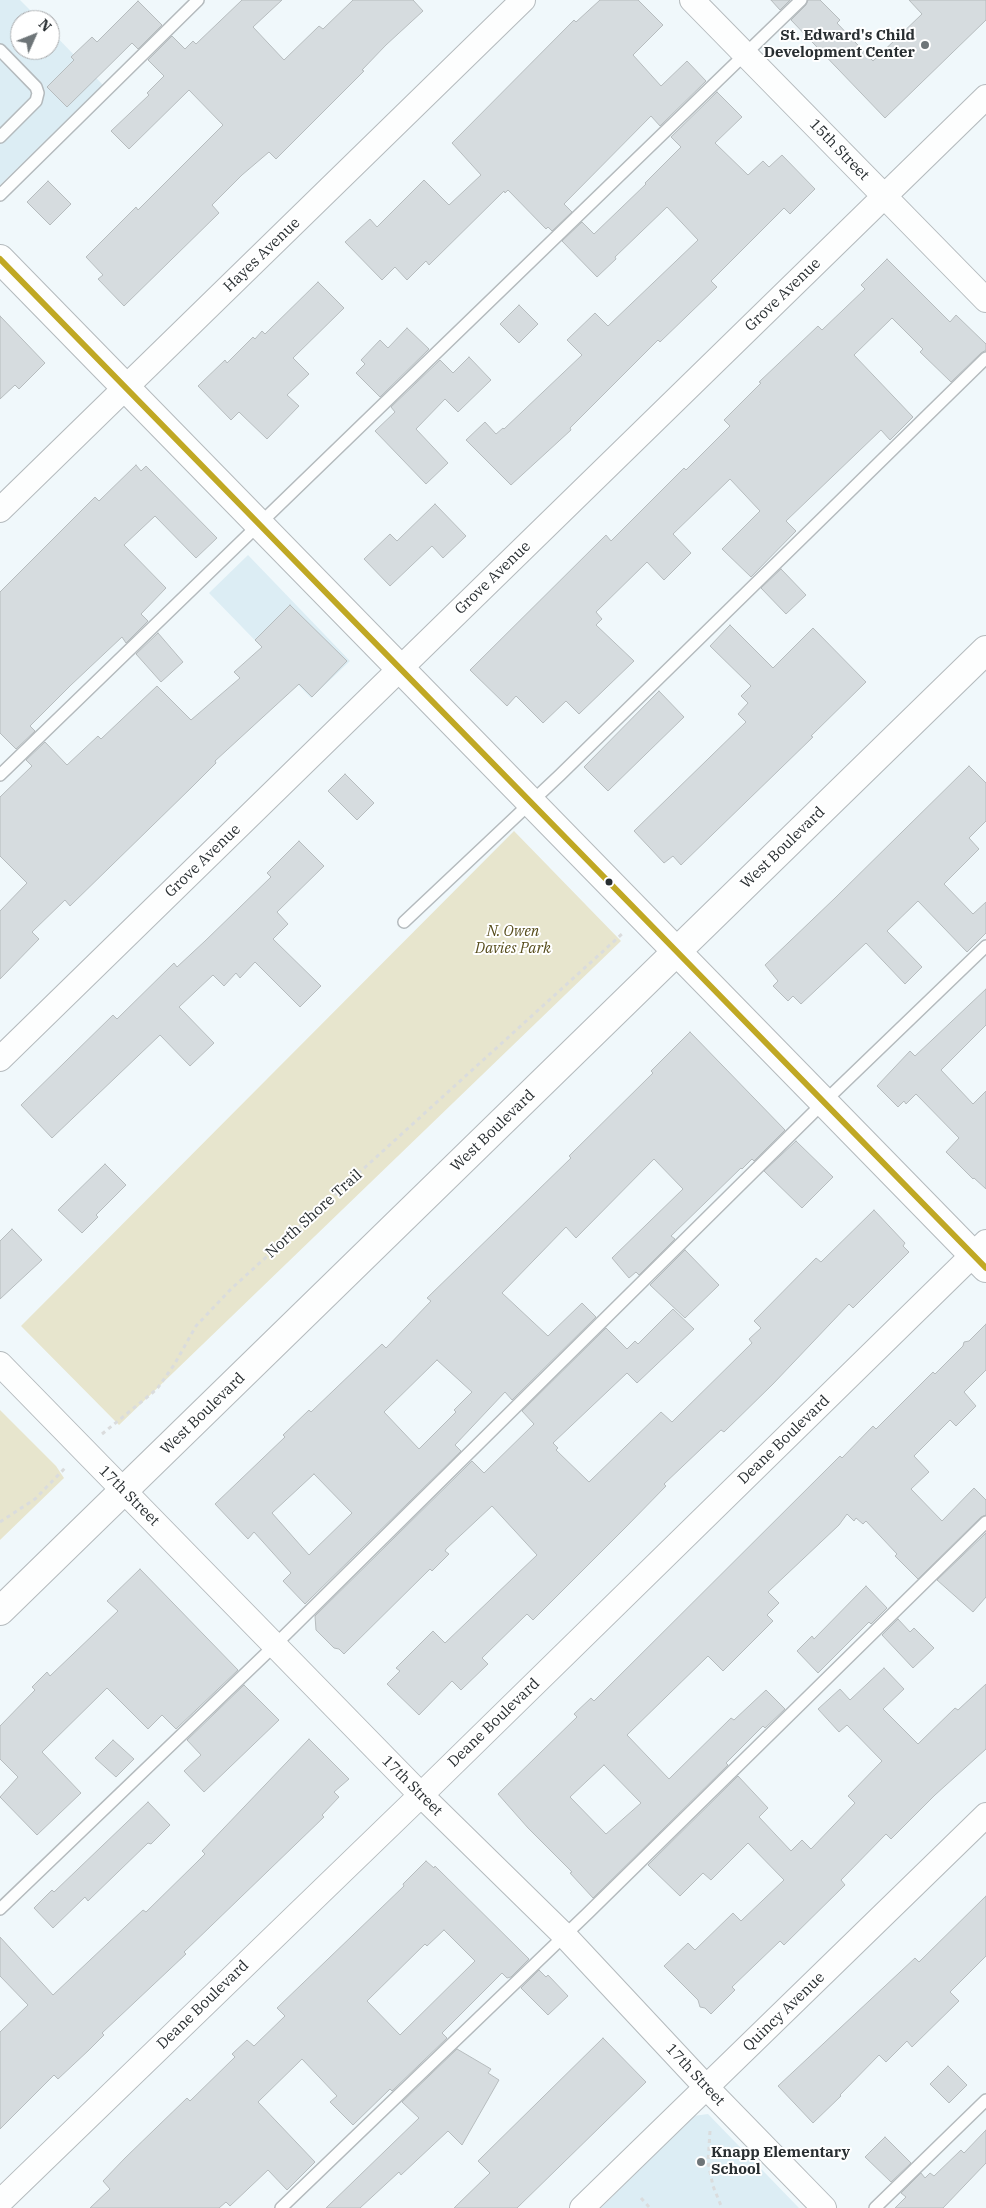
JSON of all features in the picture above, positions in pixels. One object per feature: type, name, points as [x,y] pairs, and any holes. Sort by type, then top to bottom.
[{"type":"street","name":"Hayes Avenue","points":[[0,510],[523,0]]},
{"type":"street","name":"15th Street","points":[[692,0],[986,300]]},
{"type":"street","name":"Grove Avenue","points":[[0,1059],[986,97]]},
{"type":"street","points":[[0,259],[824,1102],[982,1255]]},
{"type":"street","name":"West Boulevard","points":[[0,1611],[986,650]]},
{"type":"street","name":"Deane Boulevard","points":[[0,2202],[982,1255]]},
{"type":"street","name":"17th Street","points":[[0,1364],[421,1795],[564,1935],[707,2088],[824,2208]]},
{"type":"street","name":"Quincy Avenue","points":[[582,2208],[986,1815]]},
{"type":"lane","points":[[0,195],[198,0]]},
{"type":"lane","points":[[0,775],[801,0]]},
{"type":"lane","points":[[0,50],[36,87],[38,93],[36,101],[0,137]]},
{"type":"lane","points":[[404,922],[532,802],[986,358]]},
{"type":"lane","points":[[0,1909],[275,1645],[824,1102],[986,946]]},
{"type":"lane","points":[[281,2208],[564,1935],[986,1522]]},
{"type":"lane","points":[[875,2208],[986,2100]]},
{"type":"path","name":"North Shore Trail","points":[[0,1522],[35,1499],[83,1449],[157,1389],[174,1365],[196,1326],[231,1289],[612,942],[644,917]]},
{"type":"path","points":[[710,2131],[708,2162],[713,2186],[722,2208]]},
{"type":"path","points":[[641,2198],[650,2208]]},
{"type":"shaded area","points":[[0,0],[20,0],[30,10],[10,10],[10,60],[60,60],[60,40],[103,85],[0,185]]},
{"type":"shaded area","points":[[248,555],[350,661],[311,698],[209,593]]},
{"type":"shaded area","name":"Knapp Elementary School","points":[[708,2114],[799,2208],[601,2208],[693,2116]]},
{"type":"green space","name":"N. Owen Davies Park","points":[[514,831],[621,941],[119,1425],[21,1326]]},
{"type":"green space","points":[[0,1410],[56,1466],[64,1478],[0,1540]]},
{"type":"building","points":[[242,0],[282,0],[253,27],[284,60],[319,26],[323,29],[353,0],[413,0],[423,11],[386,45],[362,70],[364,71],[276,159],[269,152],[242,175],[212,205],[219,213],[124,306],[98,279],[103,275],[86,257],[136,207],[138,210],[223,125],[189,90],[129,149],[111,131],[149,95],[147,93],[164,76],[148,60],[172,36],[185,49],[193,41],[196,44]]},
{"type":"building","points":[[600,0],[638,0],[663,25],[633,55],[661,86],[687,61],[706,81],[660,126],[651,116],[564,204],[572,212],[552,231],[548,227],[546,229],[508,190],[505,193],[504,191],[429,265],[426,261],[407,280],[395,267],[382,280],[345,242],[370,219],[377,227],[424,180],[449,205],[481,175],[452,143],[574,20],[576,22]]},
{"type":"building","points":[[771,0],[790,0],[780,10]]},
{"type":"building","name":"St. Edward's Child Development Center","points":[[808,0],[820,0],[840,20],[837,23],[873,61],[922,14],[909,0],[986,0],[986,20],[885,118],[791,20],[806,5]]},
{"type":"building","points":[[138,1],[162,25],[138,49],[132,43],[67,107],[47,87],[74,60],[71,57],[92,37],[97,42]]},
{"type":"building","points":[[717,92],[742,117],[715,143],[748,175],[763,161],[769,167],[782,155],[815,189],[790,214],[784,208],[711,281],[717,287],[660,342],[658,340],[570,428],[571,430],[511,485],[466,440],[485,422],[496,434],[504,429],[582,355],[567,340],[595,313],[608,326],[698,240],[667,207],[597,277],[562,241],[582,222],[594,234],[681,147],[671,137]]},
{"type":"building","points":[[48,181],[71,204],[50,225],[27,202]]},
{"type":"building","points":[[887,259],[950,322],[956,315],[986,344],[986,350],[951,382],[920,352],[923,349],[892,318],[854,355],[913,417],[890,440],[881,430],[786,521],[796,531],[751,577],[722,549],[760,511],[730,479],[673,534],[691,553],[664,580],[647,562],[596,612],[602,619],[596,625],[634,661],[579,714],[566,701],[543,723],[516,696],[507,706],[470,670],[606,535],[611,541],[684,468],[686,470],[730,426],[724,420],[761,383],[759,382],[818,326],[822,330],[865,289],[861,285]]},
{"type":"building","points":[[318,282],[344,308],[293,358],[309,374],[287,395],[299,406],[267,439],[239,412],[231,420],[198,386],[225,360],[227,363],[253,337],[255,339],[262,331],[265,334]]},
{"type":"building","points":[[519,305],[538,324],[519,343],[500,324]]},
{"type":"building","points":[[0,316],[45,363],[19,389],[15,385],[0,399]]},
{"type":"building","points":[[407,328],[429,349],[380,397],[356,373],[365,364],[361,360],[380,340],[388,348]]},
{"type":"building","points":[[469,357],[491,380],[458,412],[445,399],[416,429],[448,463],[426,484],[375,431],[395,412],[391,407],[440,360],[453,373]]},
{"type":"building","points":[[136,465],[141,471],[146,466],[217,538],[196,558],[155,516],[124,545],[166,588],[141,614],[148,621],[126,643],[122,637],[71,685],[30,726],[35,731],[16,749],[0,733],[0,592],[95,497],[99,501]]},
{"type":"building","points":[[435,504],[466,536],[443,558],[432,546],[390,586],[364,559],[390,534],[397,541]]},
{"type":"building","points":[[781,569],[806,595],[786,614],[761,588]]},
{"type":"building","points":[[290,605],[347,661],[312,697],[299,684],[215,761],[216,763],[192,787],[70,906],[65,900],[32,932],[39,939],[0,979],[0,911],[27,883],[0,856],[0,797],[32,766],[26,760],[45,742],[67,765],[98,736],[101,739],[157,686],[191,720],[240,678],[234,672],[262,647],[255,640]]},
{"type":"building","points":[[730,625],[773,668],[813,628],[866,682],[811,736],[813,737],[681,865],[673,856],[664,863],[634,831],[746,722],[738,714],[748,703],[741,696],[751,686],[710,646]]},
{"type":"building","points":[[158,633],[183,662],[161,682],[136,654]]},
{"type":"building","points":[[659,691],[684,717],[608,791],[584,767]]},
{"type":"building","points":[[969,766],[986,783],[986,821],[969,838],[979,849],[944,884],[973,914],[986,902],[986,933],[967,952],[918,901],[887,931],[922,967],[905,984],[866,943],[801,1004],[793,996],[788,1001],[773,986],[778,981],[765,965]]},
{"type":"building","points":[[345,774],[374,803],[357,820],[328,791]]},
{"type":"building","points":[[299,841],[324,866],[277,912],[288,924],[273,939],[321,986],[300,1007],[255,962],[240,978],[236,973],[224,986],[213,975],[179,1007],[214,1043],[190,1066],[160,1035],[52,1138],[21,1105],[113,1015],[117,1019],[174,963],[177,967],[205,941],[271,877],[267,873]]},
{"type":"building","points":[[986,989],[986,1025],[941,1070],[973,1104],[986,1091],[986,1189],[946,1152],[959,1138],[916,1094],[906,1104],[904,1101],[898,1107],[877,1086],[910,1051],[915,1056]]},
{"type":"building","points":[[690,1032],[785,1130],[754,1161],[752,1159],[741,1168],[671,1236],[675,1239],[639,1275],[636,1272],[629,1278],[612,1258],[683,1189],[654,1159],[576,1238],[566,1227],[502,1293],[548,1336],[582,1303],[596,1317],[512,1400],[505,1392],[455,1445],[461,1451],[305,1604],[283,1581],[291,1573],[254,1532],[248,1539],[215,1504],[285,1437],[283,1435],[309,1410],[311,1412],[382,1344],[386,1348],[431,1301],[427,1298],[571,1158],[569,1156],[653,1073],[651,1071]],"holes":[[[437,1360],[472,1392],[454,1410],[456,1412],[419,1449],[384,1412]],[[314,1474],[352,1513],[309,1555],[272,1513]]]},
{"type":"building","points":[[796,1141],[833,1177],[802,1208],[764,1171]]},
{"type":"building","points":[[105,1164],[126,1185],[96,1215],[98,1217],[82,1233],[58,1210]]},
{"type":"building","points":[[874,1210],[905,1243],[903,1246],[909,1252],[853,1308],[849,1304],[773,1384],[724,1432],[721,1430],[664,1484],[666,1486],[533,1620],[527,1614],[482,1658],[488,1664],[461,1690],[452,1681],[419,1715],[387,1684],[400,1671],[396,1668],[433,1631],[445,1643],[537,1555],[492,1506],[446,1549],[445,1551],[449,1554],[432,1571],[430,1569],[344,1654],[339,1649],[334,1648],[316,1630],[315,1616],[472,1461],[484,1473],[534,1424],[522,1411],[606,1328],[627,1349],[635,1341],[638,1344],[673,1309],[694,1329],[637,1383],[627,1373],[553,1443],[558,1448],[556,1450],[589,1482],[661,1412],[672,1422],[752,1343],[749,1339],[761,1328],[754,1321],[816,1258],[821,1262]]},
{"type":"building","points":[[12,1229],[42,1260],[0,1299],[0,1241]]},
{"type":"building","points":[[685,1250],[719,1285],[685,1318],[650,1285]]},
{"type":"building","points":[[986,1324],[986,1370],[964,1392],[976,1406],[956,1426],[950,1420],[914,1456],[929,1472],[911,1489],[942,1521],[974,1488],[986,1500],[986,1515],[981,1517],[918,1579],[895,1556],[897,1554],[866,1521],[863,1524],[856,1518],[854,1521],[847,1514],[839,1525],[768,1592],[779,1603],[767,1615],[773,1621],[723,1671],[708,1656],[627,1735],[669,1779],[731,1718],[734,1720],[766,1690],[785,1709],[765,1728],[763,1726],[726,1763],[728,1765],[593,1898],[570,1873],[572,1872],[528,1828],[498,1794],[577,1717],[574,1714],[591,1698],[594,1701],[840,1456],[842,1458],[873,1426],[876,1429],[933,1372],[935,1374],[963,1346],[964,1342],[969,1341]],"holes":[[[604,1765],[641,1803],[606,1834],[570,1797]]]},
{"type":"building","points":[[986,1533],[986,1597],[973,1612],[937,1580]]},
{"type":"building","points":[[140,1569],[238,1670],[176,1729],[162,1715],[148,1729],[107,1688],[42,1752],[81,1793],[37,1835],[0,1797],[18,1777],[0,1759],[0,1726],[35,1690],[32,1687],[47,1672],[50,1676],[118,1611],[107,1601]]},
{"type":"building","points":[[866,1586],[887,1608],[871,1624],[869,1622],[818,1673],[797,1651],[812,1636],[814,1639]]},
{"type":"building","points":[[898,1619],[910,1632],[914,1628],[934,1648],[913,1668],[882,1635]]},
{"type":"building","points":[[884,1668],[904,1689],[883,1709],[918,1744],[955,1708],[958,1710],[986,1684],[986,1749],[935,1795],[891,1839],[886,1834],[841,1880],[845,1885],[784,1945],[780,1941],[732,1987],[735,1990],[711,2014],[705,2008],[700,2007],[698,2000],[664,1966],[688,1943],[695,1950],[733,1913],[741,1921],[784,1880],[748,1843],[711,1880],[703,1873],[680,1896],[648,1865],[738,1776],[768,1808],[759,1817],[791,1851],[802,1840],[811,1849],[855,1803],[848,1796],[882,1761],[847,1725],[839,1732],[818,1709],[840,1689],[850,1700]]},
{"type":"building","points":[[244,1685],[279,1720],[204,1792],[184,1771],[201,1755],[187,1740]]},
{"type":"building","points":[[309,1739],[349,1779],[334,1792],[339,1797],[322,1815],[324,1817],[184,1952],[186,1954],[102,2033],[104,2035],[89,2050],[58,2079],[54,2075],[0,2129],[0,2032],[28,2005],[0,1976],[0,1937],[53,1995],[143,1910],[146,1912],[205,1854],[202,1851]]},
{"type":"building","points":[[113,1740],[134,1759],[116,1777],[95,1758]]},
{"type":"building","points":[[148,1802],[170,1825],[151,1844],[148,1843],[88,1901],[85,1897],[53,1928],[34,1908],[52,1890],[54,1892]]},
{"type":"building","points":[[426,1861],[434,1868],[435,1866],[529,1959],[511,1977],[507,1978],[502,1973],[442,2033],[447,2038],[392,2091],[390,2089],[353,2125],[330,2102],[337,2096],[302,2059],[258,2102],[315,2162],[287,2190],[268,2170],[230,2206],[226,2202],[219,2208],[90,2208],[110,2189],[103,2181],[125,2158],[187,2098],[190,2101],[235,2057],[232,2054],[247,2040],[254,2046],[285,2016],[277,2008],[404,1886],[403,1884]],"holes":[[[444,1930],[475,1961],[400,2035],[367,2001],[425,1944],[427,1946]]]},
{"type":"building","points":[[986,1896],[986,1956],[950,1992],[959,2001],[912,2047],[907,2041],[886,2062],[879,2055],[813,2123],[778,2086],[915,1958],[919,1962]]},
{"type":"building","points":[[539,1970],[546,1977],[548,1975],[568,1996],[548,2015],[521,1988]]},
{"type":"building","points":[[603,2038],[646,2082],[517,2208],[454,2208],[490,2173],[478,2161]]},
{"type":"building","points":[[457,2049],[491,2069],[488,2073],[499,2080],[462,2145],[448,2131],[401,2175],[399,2172],[360,2208],[326,2208],[419,2118],[402,2102]]},
{"type":"building","points":[[948,2066],[967,2085],[949,2103],[930,2084]]},
{"type":"building","points":[[986,2130],[986,2163],[943,2208],[895,2208],[906,2197],[901,2193],[921,2173],[925,2178],[930,2173],[934,2176],[961,2150],[964,2153]]},
{"type":"building","points":[[885,2137],[911,2163],[891,2182],[865,2157]]},
{"type":"transit line","points":[[0,259],[986,1268]]},
{"type":"place","name":"St. Edward's Child Development Center","points":[[925,45]]},
{"type":"place","name":"Knapp Elementary School","points":[[701,2162]]}]
